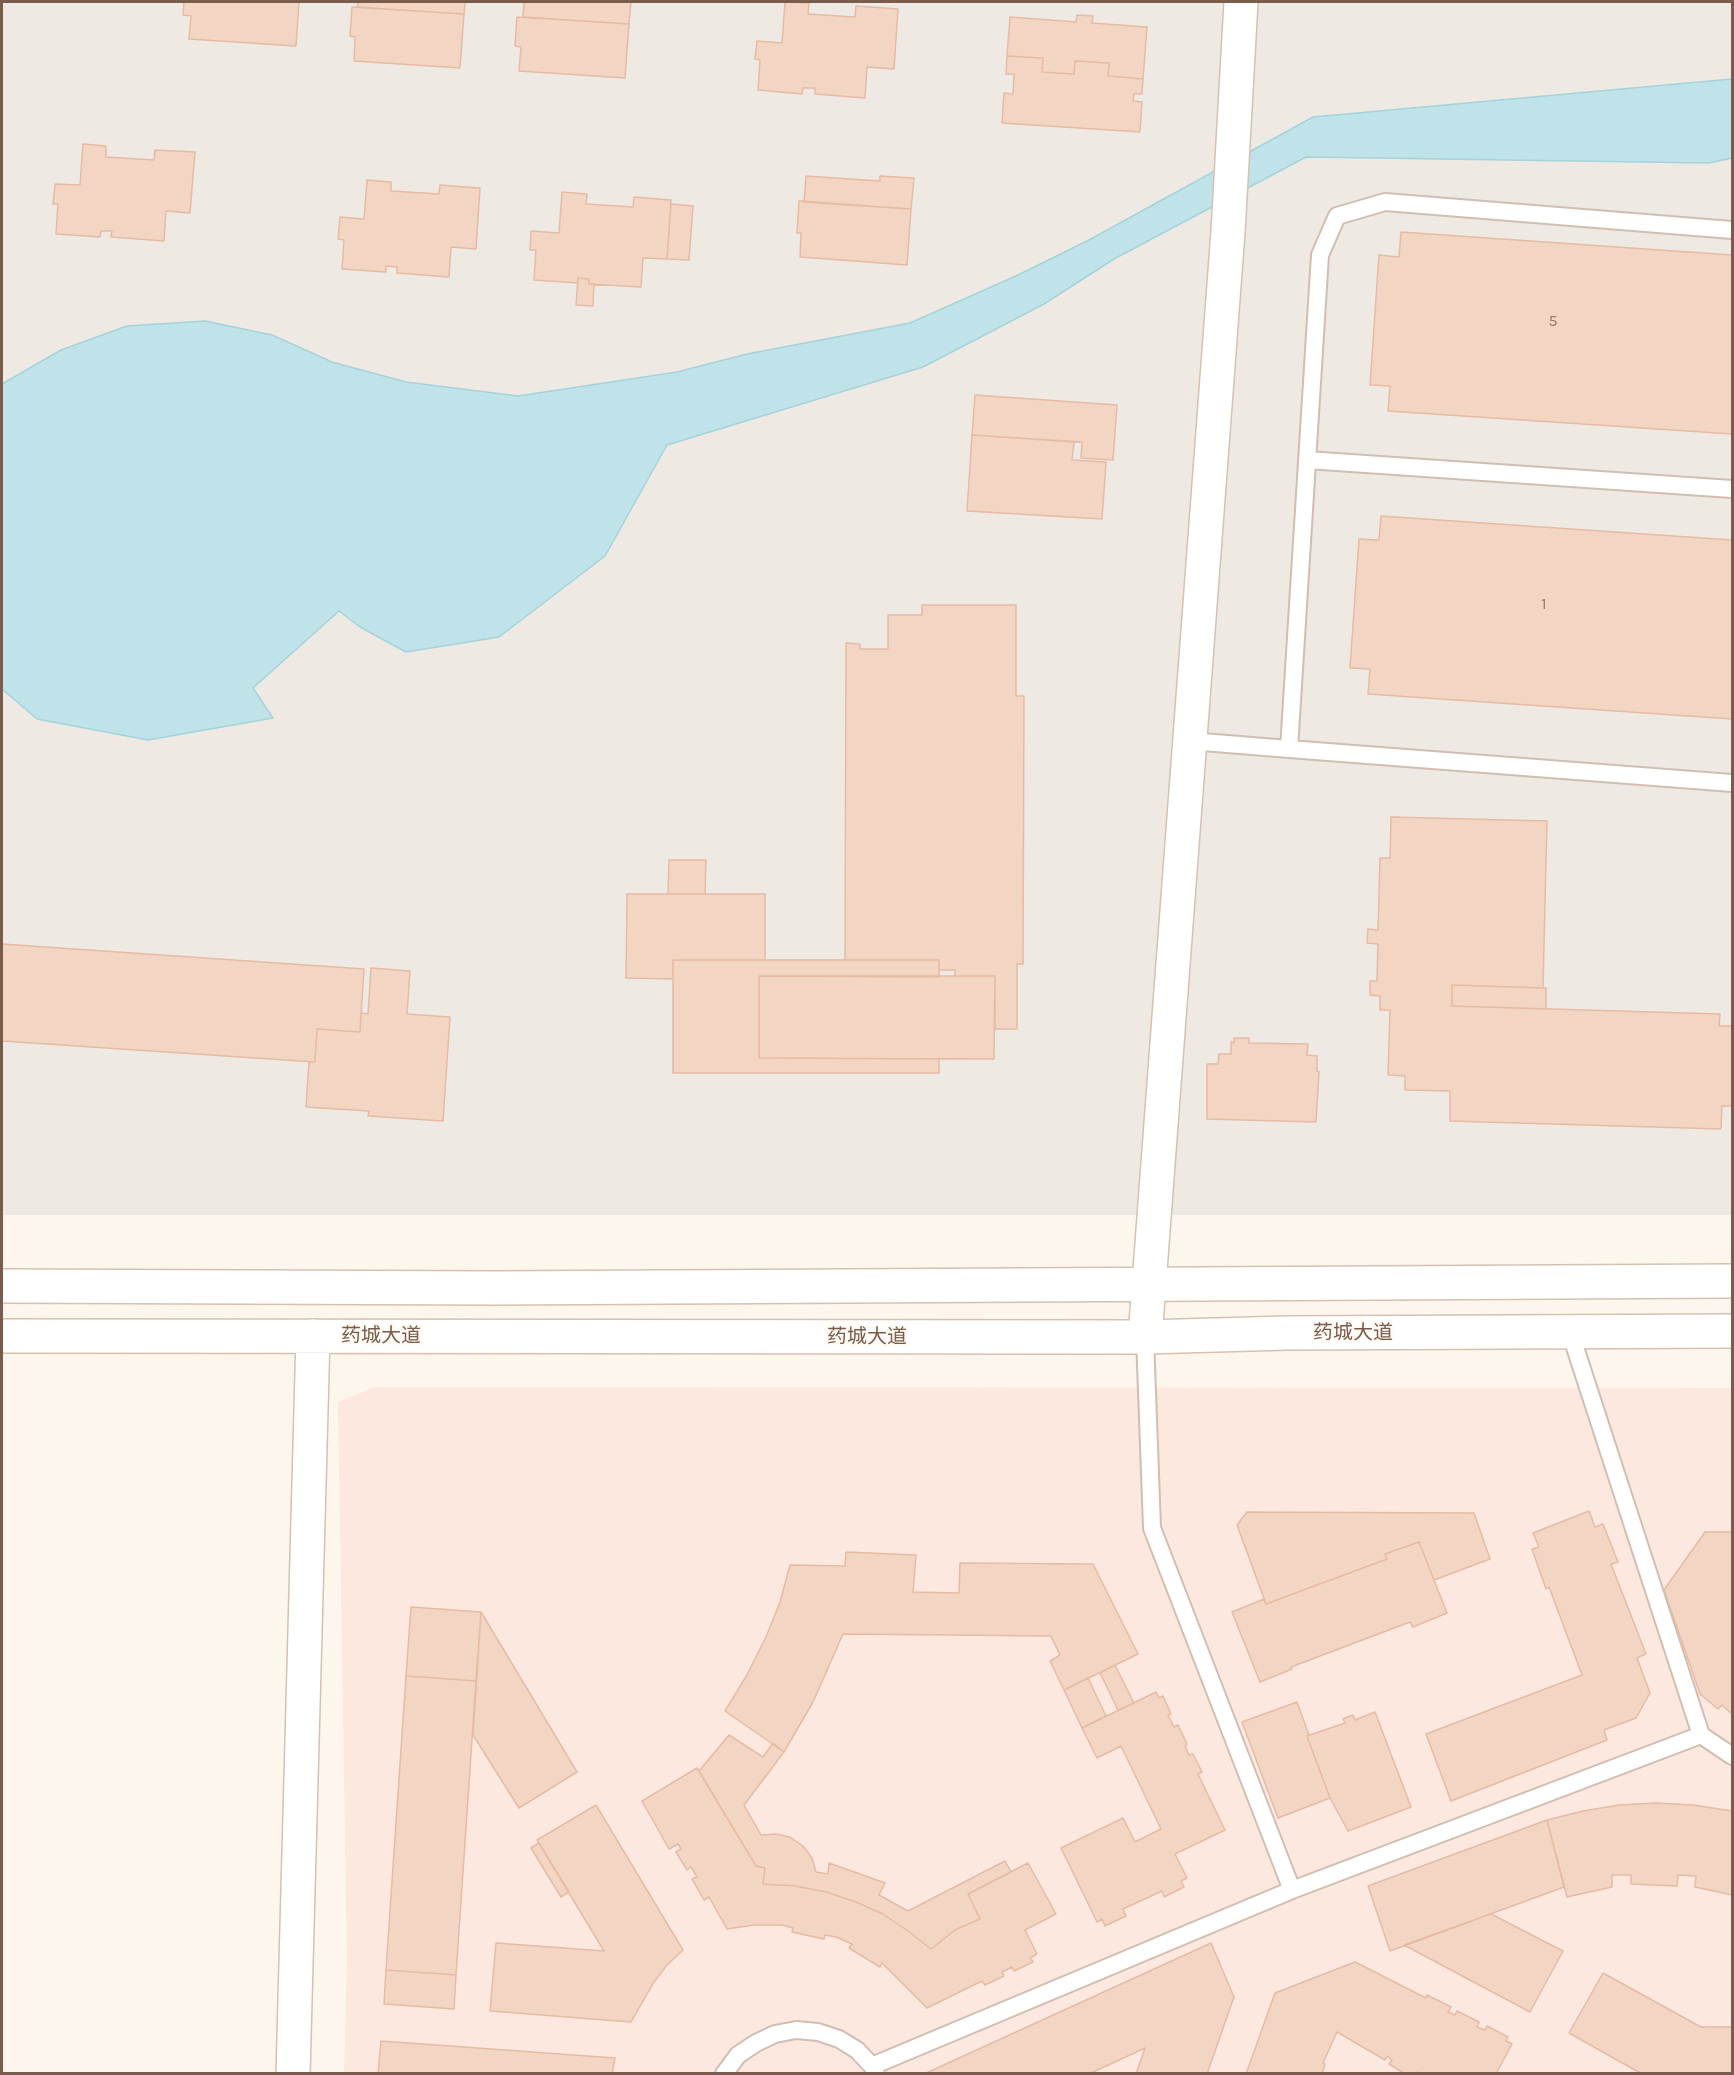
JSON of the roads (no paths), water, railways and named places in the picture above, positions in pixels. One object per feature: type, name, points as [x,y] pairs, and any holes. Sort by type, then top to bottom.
[{"type":"main road","points":[[1145,1337],[1228,232],[1241,2]]},
{"type":"main road","points":[[2,1286],[507,1288],[1732,1281]]},
{"type":"main road","name":"药城大道","points":[[2,1336],[1145,1337],[1299,1333],[1732,1331]]},
{"type":"main road","points":[[293,2073],[313,1336]]},
{"type":"lane","points":[[1289,749],[1320,255],[1337,216],[1384,202],[1732,230]]},
{"type":"lane","points":[[1307,460],[1732,489]]},
{"type":"lane","points":[[1190,741],[1732,783]]},
{"type":"lane","points":[[1570,1332],[1701,1735],[1732,1756]]},
{"type":"lane","points":[[1145,1337],[1152,1528],[1292,1890]]},
{"type":"lane","points":[[724,2073],[738,2055],[756,2043],[775,2034],[796,2030],[818,2032],[839,2039],[857,2050],[874,2070],[1292,1890],[1701,1735]]},
{"type":"water","points":[[1732,79],[1732,158],[1709,163],[1306,157],[1114,259],[1044,304],[923,367],[667,445],[605,556],[499,637],[406,652],[360,627],[339,611],[253,688],[273,718],[148,740],[37,719],[2,689],[2,384],[61,350],[127,326],[205,321],[272,335],[332,362],[406,382],[518,396],[677,372],[747,354],[910,323],[1018,275],[1089,240],[1313,117]]}]
